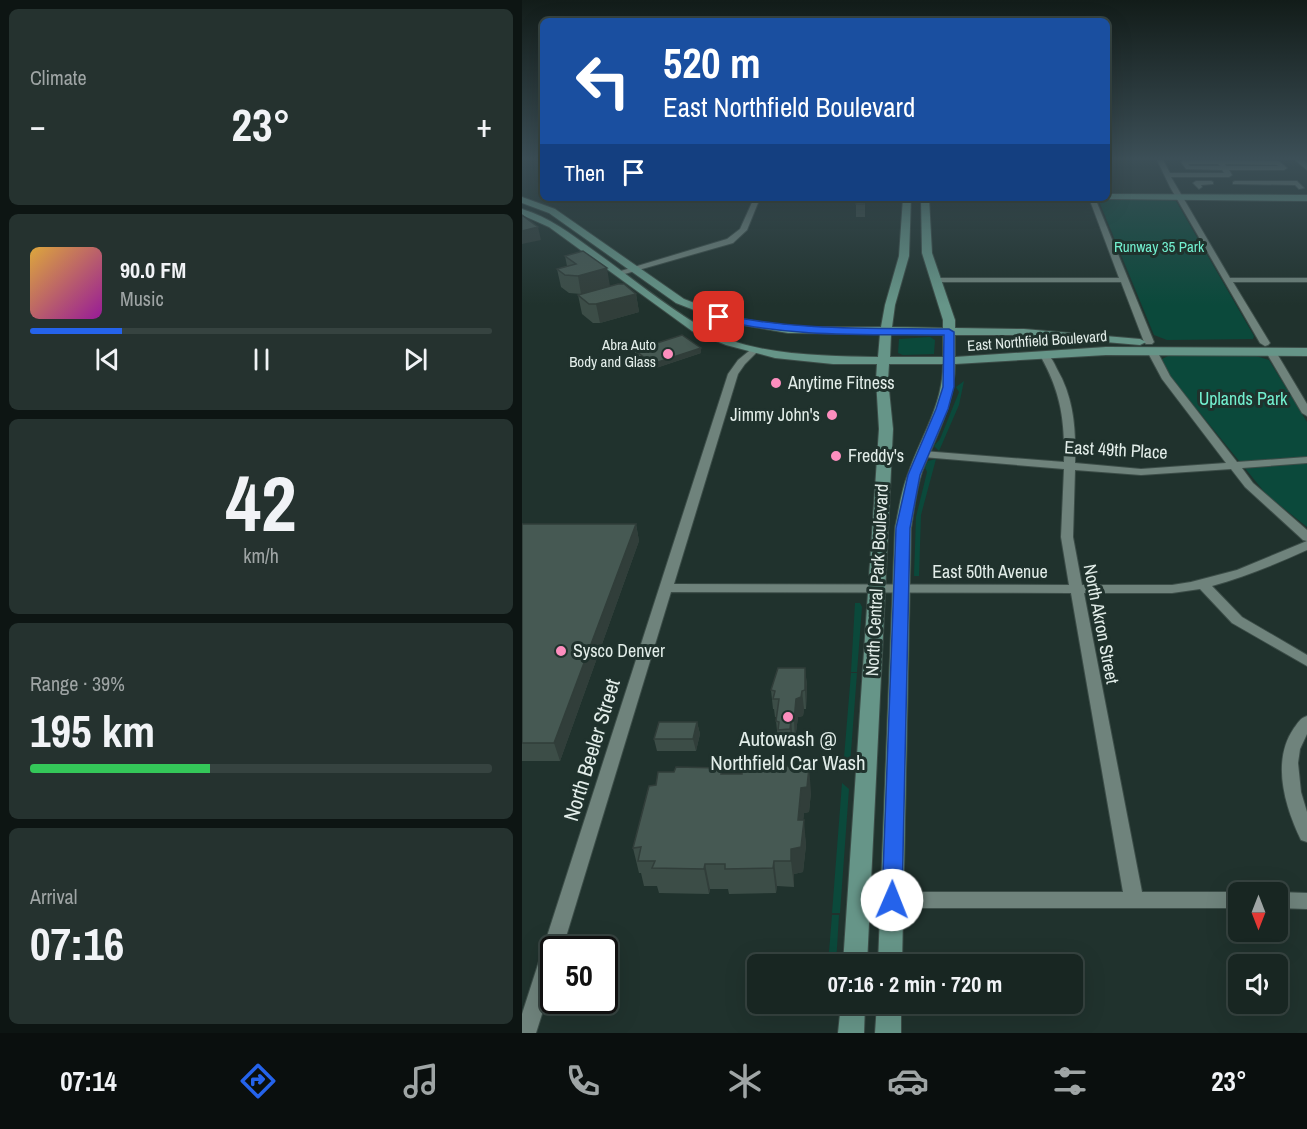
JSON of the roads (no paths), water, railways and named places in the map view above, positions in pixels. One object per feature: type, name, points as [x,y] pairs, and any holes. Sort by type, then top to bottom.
[{"type":"main road","name":"East Northfield Boulevard","points":[[544,208],[552,211],[680,301],[729,320],[788,330],[1035,333],[1151,347]]},
{"type":"main road","name":"North Central Park Boulevard","points":[[856,954],[886,429],[883,361],[890,305],[904,256],[906,208]]},
{"type":"main road","name":"North Central Park Boulevard","points":[[890,954],[904,517],[914,475],[945,402],[949,382],[947,312],[926,249],[926,208]]},
{"type":"main road","name":"East Northfield Boulevard","points":[[522,212],[552,225],[696,329],[723,341],[754,350],[805,358],[949,361],[1046,357],[1151,347],[1268,347],[1307,343]]},
{"type":"main road","name":"East Northfield Boulevard","points":[[1268,347],[1307,352]]},
{"type":"main road","points":[[851,1033],[852,1014]]},
{"type":"main road","points":[[888,1033],[889,1014]]},
{"type":"street","points":[[618,273],[730,241],[743,231],[753,208]]},
{"type":"street","points":[[1096,208],[1165,377],[1264,500],[1307,537]]},
{"type":"street","points":[[1186,208],[1307,413]]},
{"type":"street","points":[[936,280],[1125,280]]},
{"type":"street","points":[[1229,280],[1307,280]]},
{"type":"street","name":"North Beeler Street","points":[[526,1033],[733,374],[741,362],[754,350]]},
{"type":"street","name":"North Akron Street","points":[[1046,357],[1060,379],[1070,419],[1065,512],[1067,537],[1134,900]]},
{"type":"street","name":"East 49th Place","points":[[923,454],[1142,472],[1307,460]]},
{"type":"street","name":"East 50th Avenue","points":[[666,588],[1134,591],[1204,585],[1257,568],[1307,545]]},
{"type":"street","points":[[1204,585],[1243,625],[1307,661]]},
{"type":"street","points":[[1307,722],[1291,748],[1288,773],[1307,835]]},
{"type":"street","points":[[892,900],[1228,900]]},
{"type":"street","points":[[1288,900],[1307,901]]},
{"type":"place","name":"Abra Auto Body and Glass","points":[[668,354]]},
{"type":"place","name":"Anytime Fitness","points":[[776,383]]},
{"type":"place","name":"Jimmy John's","points":[[832,415]]},
{"type":"place","name":"Freddy's","points":[[836,456]]},
{"type":"place","name":"Sysco Denver","points":[[561,651]]},
{"type":"place","name":"Autowash @ Northfield Car Wash","points":[[788,717]]},
{"type":"park label","name":"Runway 35 Park","points":[[1159,247]]},
{"type":"park label","name":"Uplands Park","points":[[1243,399]]}]
